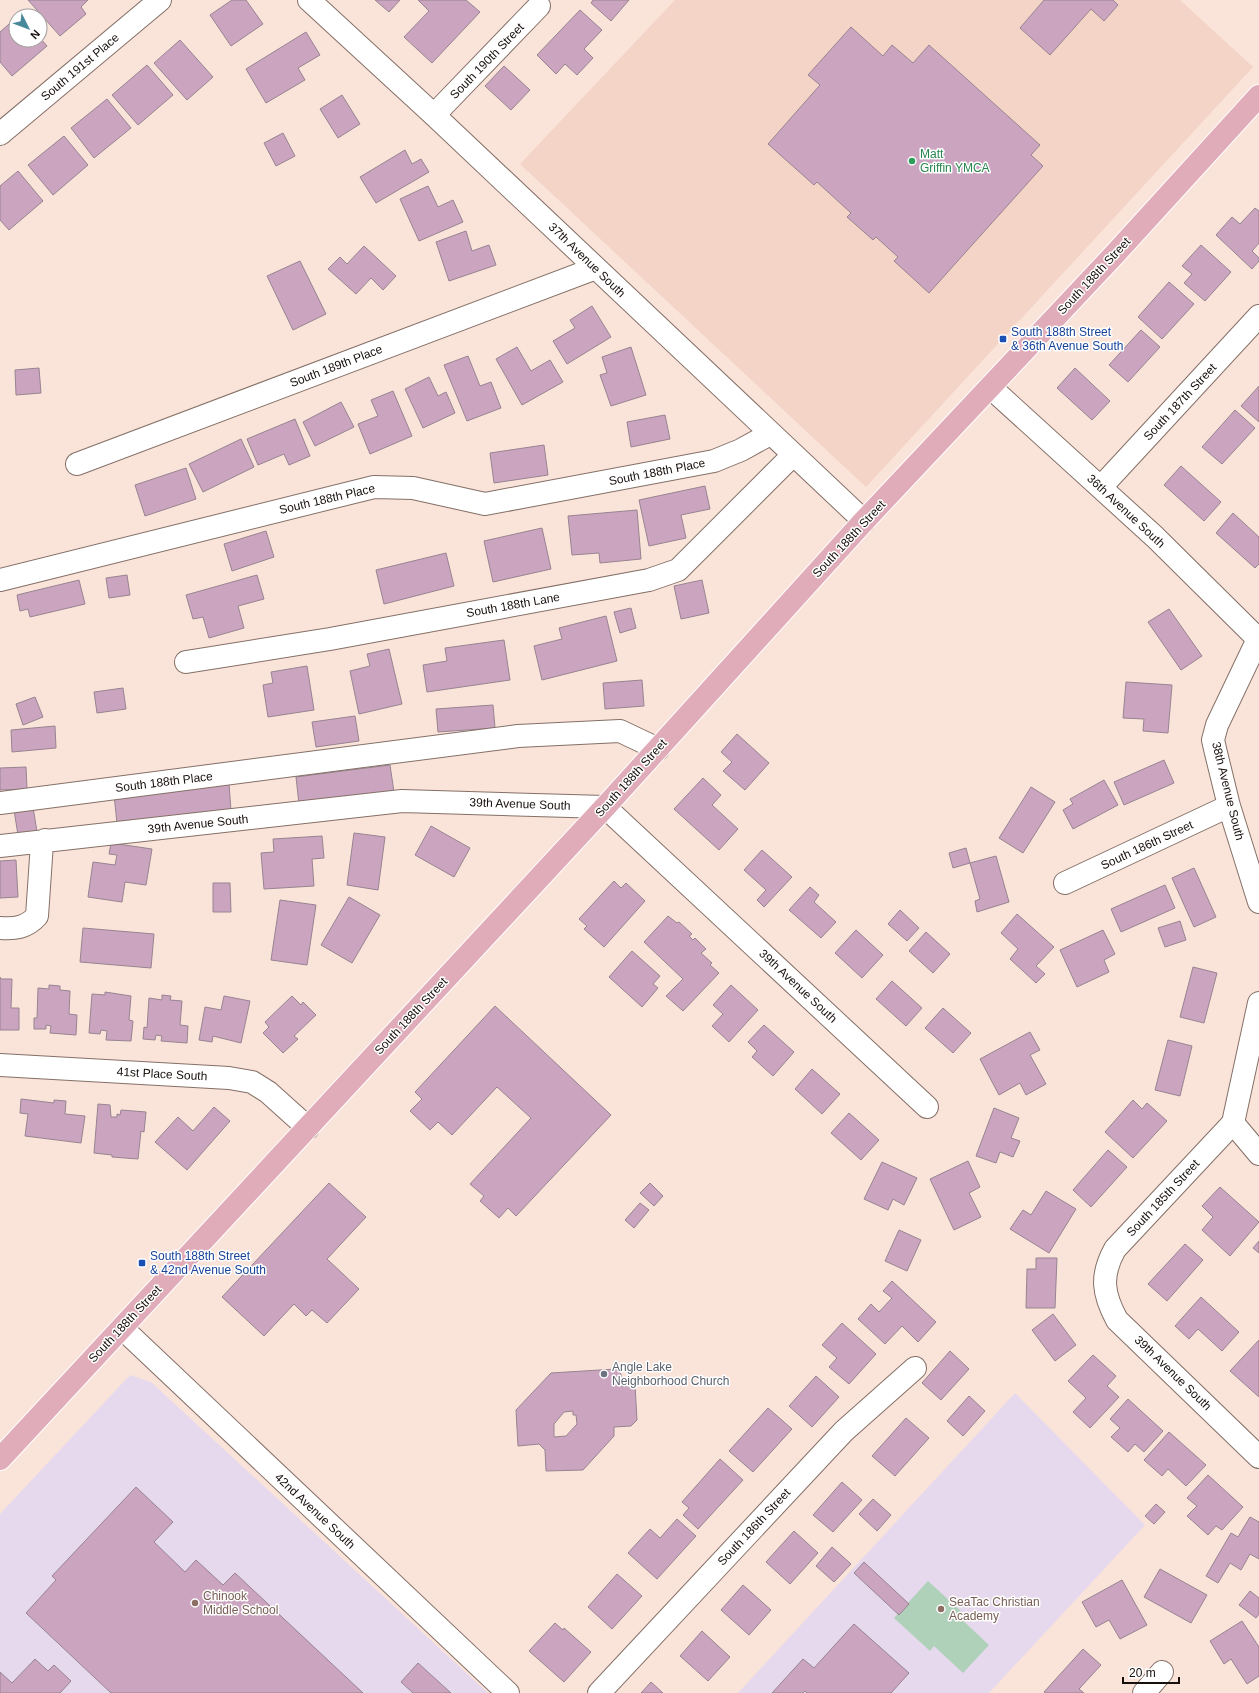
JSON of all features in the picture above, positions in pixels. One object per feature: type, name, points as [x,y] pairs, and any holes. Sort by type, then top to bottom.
[{"type":"main road","name":"South 188th Street","points":[[0,1459],[605,806],[864,521],[1259,96]]},
{"type":"street","name":"South 191st Place","points":[[0,134],[160,0]]},
{"type":"street","name":"37th Avenue South","points":[[317,3],[770,434],[864,521]]},
{"type":"street","name":"South 190th Street","points":[[434,115],[539,6]]},
{"type":"street","name":"South 189th Place","points":[[77,464],[596,268]]},
{"type":"street","name":"South 187th Street","points":[[1101,487],[1259,316]]},
{"type":"street","name":"36th Avenue South","points":[[990,387],[1155,537],[1258,639]]},
{"type":"street","name":"South 188th Place","points":[[0,580],[374,487],[413,488],[485,504],[714,461],[741,450],[770,434]]},
{"type":"street","name":"South 188th Lane","points":[[186,662],[330,639],[641,582],[678,570],[793,455]]},
{"type":"street","name":"38th Avenue South","points":[[1258,639],[1217,725],[1213,740],[1229,806],[1259,902]]},
{"type":"street","name":"South 188th Place","points":[[0,803],[518,736],[620,731],[658,748]]},
{"type":"street","name":"39th Avenue South","points":[[0,846],[402,801],[605,806],[927,1107]]},
{"type":"street","name":"South 186th Street","points":[[1065,883],[1229,806]]},
{"type":"street","points":[[0,928],[15,929],[32,921],[37,916],[42,843],[45,840]]},
{"type":"street","points":[[1259,1003],[1233,1122],[1259,1154]]},
{"type":"street","name":"41st Place South","points":[[0,1065],[229,1078],[252,1082],[268,1092],[308,1128]]},
{"type":"street","name":"South 185th Street","points":[[1104,1279],[1106,1264],[1115,1249],[1233,1122]]},
{"type":"street","name":"39th Avenue South","points":[[1104,1279],[1107,1302],[1117,1320],[1259,1457]]},
{"type":"street","name":"42nd Avenue South","points":[[122,1328],[508,1693]]},
{"type":"street","name":"South 186th Street","points":[[598,1693],[844,1431],[915,1368]]},
{"type":"street","points":[[1144,1693],[1162,1672]]},
{"type":"shaded area","points":[[675,0],[1180,0],[1253,67],[866,487],[520,164]]},
{"type":"shaded area","name":"Chinook Middle School","points":[[130,1375],[151,1382],[488,1693],[0,1693],[0,1514]]},
{"type":"shaded area","name":"SeaTac Christian Academy","points":[[1015,1393],[1145,1525],[989,1693],[738,1693]]},
{"type":"green space","points":[[928,1581],[963,1613],[960,1618],[989,1645],[963,1673],[934,1646],[930,1651],[894,1618]]},
{"type":"building","points":[[28,0],[88,0],[81,7],[86,14],[60,36],[48,22],[48,8],[35,8]]},
{"type":"building","points":[[232,0],[246,0],[263,24],[231,46],[210,15]]},
{"type":"building","points":[[375,0],[400,0],[389,12]]},
{"type":"building","points":[[418,0],[466,0],[480,12],[432,63],[404,37],[429,11]]},
{"type":"building","points":[[593,0],[629,0],[611,21],[591,3]]},
{"type":"building","points":[[1044,0],[1113,0],[1118,5],[1104,21],[1091,9],[1050,55],[1020,28]]},
{"type":"building","points":[[580,10],[602,30],[584,49],[593,58],[577,75],[565,64],[556,74],[537,55]]},
{"type":"building","points":[[8,25],[8,48],[45,48],[12,76],[0,62],[0,32]]},
{"type":"building","name":"Matt Griffin YMCA","points":[[851,27],[883,56],[892,45],[913,63],[929,45],[1040,145],[1031,155],[1043,166],[929,293],[894,261],[898,257],[876,237],[873,240],[847,217],[851,213],[817,182],[814,185],[768,144],[820,85],[808,75]]},
{"type":"building","points":[[306,32],[320,55],[298,68],[305,80],[266,103],[246,69]]},
{"type":"building","points":[[180,40],[213,77],[187,100],[154,63]]},
{"type":"building","points":[[147,65],[173,95],[138,125],[112,95]]},
{"type":"building","points":[[504,66],[530,90],[511,110],[485,86]]},
{"type":"building","points":[[342,95],[360,124],[338,138],[320,109]]},
{"type":"building","points":[[107,99],[131,128],[94,158],[71,128]]},
{"type":"building","points":[[283,133],[295,156],[276,166],[264,143]]},
{"type":"building","points":[[64,136],[88,165],[53,195],[28,165]]},
{"type":"building","points":[[405,150],[412,164],[421,159],[429,172],[376,203],[360,177]]},
{"type":"building","points":[[18,171],[43,201],[9,230],[0,220],[0,186]]},
{"type":"building","points":[[428,186],[438,207],[453,200],[463,222],[419,241],[400,199]]},
{"type":"building","points":[[1255,208],[1259,211],[1259,243],[1252,251],[1259,258],[1259,261],[1252,269],[1216,235],[1232,217],[1240,224]]},
{"type":"building","points":[[466,231],[472,251],[489,245],[496,265],[449,281],[436,242]]},
{"type":"building","points":[[1201,245],[1231,272],[1205,301],[1184,283],[1192,274],[1182,266]]},
{"type":"building","points":[[364,246],[396,276],[383,290],[371,278],[356,294],[328,269],[340,257],[347,264]]},
{"type":"building","points":[[300,261],[326,314],[293,330],[267,276]]},
{"type":"building","points":[[1169,282],[1194,304],[1162,339],[1138,317]]},
{"type":"building","points":[[592,306],[611,337],[567,364],[553,341],[575,328],[570,320]]},
{"type":"building","points":[[1141,330],[1160,347],[1128,382],[1109,365]]},
{"type":"building","points":[[517,347],[531,371],[550,360],[563,382],[522,405],[496,359]]},
{"type":"building","points":[[631,347],[646,395],[611,406],[600,375],[607,373],[602,357]]},
{"type":"building","points":[[468,356],[480,386],[491,382],[501,408],[467,421],[444,365]]},
{"type":"building","points":[[39,368],[41,393],[16,395],[15,370]]},
{"type":"building","points":[[1075,368],[1110,401],[1092,420],[1057,388]]},
{"type":"building","points":[[429,377],[438,396],[446,392],[455,413],[423,428],[405,389]]},
{"type":"building","points":[[1259,386],[1259,422],[1241,406]]},
{"type":"building","points":[[393,391],[412,436],[370,454],[358,424],[378,416],[371,400]]},
{"type":"building","points":[[341,402],[354,427],[315,446],[303,422]]},
{"type":"building","points":[[1235,410],[1255,428],[1222,464],[1202,447]]},
{"type":"building","points":[[665,415],[670,439],[631,447],[627,422]]},
{"type":"building","points":[[295,419],[310,456],[289,465],[284,454],[258,465],[247,439]]},
{"type":"building","points":[[241,439],[254,467],[203,492],[189,464]]},
{"type":"building","points":[[544,445],[548,475],[494,483],[490,453]]},
{"type":"building","points":[[1181,466],[1221,502],[1204,521],[1164,485]]},
{"type":"building","points":[[186,468],[196,499],[145,516],[135,485]]},
{"type":"building","points":[[705,486],[710,509],[681,515],[686,538],[649,546],[639,500]]},
{"type":"building","points":[[637,510],[641,559],[600,563],[599,553],[572,555],[568,516]]},
{"type":"building","points":[[1233,513],[1259,537],[1259,564],[1255,568],[1216,533]]},
{"type":"building","points":[[542,528],[551,569],[493,582],[484,541]]},
{"type":"building","points":[[266,531],[274,557],[232,571],[224,544]]},
{"type":"building","points":[[446,553],[454,586],[384,604],[376,570]]},
{"type":"building","points":[[127,575],[130,595],[109,598],[106,578]]},
{"type":"building","points":[[257,575],[264,599],[238,606],[244,628],[209,638],[203,617],[193,619],[186,595]]},
{"type":"building","points":[[79,580],[85,604],[30,617],[28,609],[20,611],[17,595]]},
{"type":"building","points":[[702,580],[709,613],[681,619],[674,586]]},
{"type":"building","points":[[631,608],[636,628],[620,633],[614,612]]},
{"type":"building","points":[[1169,609],[1202,656],[1181,670],[1148,622]]},
{"type":"building","points":[[606,616],[617,661],[542,680],[534,646],[562,639],[559,628]]},
{"type":"building","points":[[504,640],[510,680],[427,692],[423,665],[447,661],[445,648]]},
{"type":"building","points":[[389,649],[402,704],[359,714],[350,671],[370,666],[367,654]]},
{"type":"building","points":[[307,666],[314,710],[268,717],[263,685],[273,683],[271,672]]},
{"type":"building","points":[[642,680],[644,706],[605,709],[603,683]]},
{"type":"building","points":[[1126,682],[1172,685],[1168,733],[1143,731],[1144,719],[1123,718]]},
{"type":"building","points":[[123,688],[126,709],[97,713],[94,692]]},
{"type":"building","points":[[35,697],[43,717],[23,725],[16,704]]},
{"type":"building","points":[[493,705],[495,728],[438,732],[436,709]]},
{"type":"building","points":[[355,716],[359,741],[316,747],[312,722]]},
{"type":"building","points":[[55,726],[56,748],[12,752],[11,730]]},
{"type":"building","points":[[737,734],[769,763],[745,790],[723,771],[732,762],[721,752]]},
{"type":"building","points":[[1164,760],[1174,783],[1124,805],[1114,782]]},
{"type":"building","points":[[390,765],[394,792],[299,804],[296,777]]},
{"type":"building","points":[[26,767],[27,789],[0,790],[0,768]]},
{"type":"building","points":[[703,778],[721,795],[712,805],[738,829],[719,850],[674,809]]},
{"type":"building","points":[[1104,780],[1118,805],[1073,829],[1063,810],[1073,804],[1070,799]]},
{"type":"building","points":[[229,784],[231,811],[117,823],[114,795]]},
{"type":"building","points":[[1031,787],[1055,802],[1023,853],[999,838]]},
{"type":"building","points":[[33,807],[37,832],[18,835],[14,810]]},
{"type":"building","points":[[431,826],[470,848],[454,877],[415,855]]},
{"type":"building","points":[[354,833],[385,837],[378,890],[347,885]]},
{"type":"building","points":[[322,836],[324,858],[312,859],[314,886],[264,889],[261,853],[274,852],[273,839]]},
{"type":"building","points":[[111,843],[152,849],[146,885],[125,882],[122,902],[88,897],[93,862],[115,865],[117,855],[109,854]]},
{"type":"building","points":[[966,848],[970,863],[953,868],[949,853]]},
{"type":"building","points":[[762,850],[792,877],[764,907],[757,900],[766,890],[744,870]]},
{"type":"building","points":[[996,856],[1009,902],[977,912],[975,901],[980,899],[970,863]]},
{"type":"building","points":[[16,860],[18,897],[0,898],[0,861]]},
{"type":"building","points":[[1194,868],[1216,917],[1194,927],[1172,878]]},
{"type":"building","points":[[614,881],[621,888],[626,883],[645,901],[604,947],[584,929],[587,926],[579,919]]},
{"type":"building","points":[[213,883],[230,883],[231,912],[213,912]]},
{"type":"building","points":[[1165,885],[1175,908],[1121,932],[1111,909]]},
{"type":"building","points":[[810,887],[819,895],[814,902],[836,922],[821,938],[789,910]]},
{"type":"building","points":[[349,897],[380,915],[352,963],[321,945]]},
{"type":"building","points":[[280,900],[316,905],[307,965],[271,960]]},
{"type":"building","points":[[900,910],[919,928],[907,941],[888,924]]},
{"type":"building","points":[[1017,914],[1054,947],[1036,966],[1045,974],[1036,983],[1010,959],[1018,949],[1001,933]]},
{"type":"building","points":[[668,916],[677,923],[679,922],[692,934],[689,936],[693,940],[695,938],[706,949],[701,953],[712,963],[710,965],[719,973],[683,1011],[666,996],[683,979],[644,942]]},
{"type":"building","points":[[1180,921],[1186,940],[1165,947],[1158,928]]},
{"type":"building","points":[[83,928],[154,934],[151,968],[80,962]]},
{"type":"building","points":[[856,930],[883,955],[862,978],[835,953]]},
{"type":"building","points":[[1103,930],[1115,954],[1104,960],[1109,972],[1077,987],[1060,950]]},
{"type":"building","points":[[926,932],[950,954],[933,973],[909,951]]},
{"type":"building","points":[[632,951],[660,976],[653,984],[658,988],[642,1007],[609,977]]},
{"type":"building","points":[[1193,967],[1217,973],[1204,1023],[1180,1017]]},
{"type":"building","points":[[0,977],[1,979],[12,979],[11,1008],[19,1008],[19,1030],[0,1030]]},
{"type":"building","points":[[892,981],[922,1008],[906,1026],[876,999]]},
{"type":"building","points":[[49,985],[60,986],[60,990],[70,991],[69,1014],[77,1015],[76,1035],[50,1033],[51,1026],[46,1025],[46,1029],[34,1029],[34,1018],[37,1018],[38,988],[49,989]]},
{"type":"building","points":[[731,985],[758,1010],[729,1042],[712,1026],[723,1014],[713,1005]]},
{"type":"building","points":[[105,992],[131,996],[129,1020],[133,1021],[131,1041],[106,1040],[107,1031],[101,1030],[100,1034],[89,1033],[92,994],[105,995]]},
{"type":"building","points":[[162,995],[171,996],[170,1000],[182,1001],[180,1025],[188,1026],[187,1043],[161,1041],[162,1036],[156,1035],[155,1040],[143,1039],[144,1027],[147,1028],[149,998],[162,1000]]},
{"type":"building","points":[[224,996],[250,1001],[241,1043],[213,1036],[212,1042],[199,1040],[205,1007],[221,1010]]},
{"type":"building","points":[[292,996],[301,1005],[303,1002],[316,1015],[294,1036],[298,1039],[283,1053],[263,1033],[269,1027],[265,1022]]},
{"type":"building","points":[[495,1006],[611,1115],[516,1216],[508,1208],[499,1218],[480,1201],[484,1196],[470,1184],[531,1118],[497,1087],[452,1135],[438,1122],[430,1130],[410,1111],[422,1099],[415,1092]]},
{"type":"building","points":[[943,1008],[971,1033],[953,1053],[925,1028]]},
{"type":"building","points":[[764,1025],[794,1052],[773,1076],[752,1057],[757,1051],[748,1042]]},
{"type":"building","points":[[1030,1032],[1040,1050],[1030,1055],[1046,1084],[1026,1095],[1020,1083],[999,1095],[980,1059]]},
{"type":"building","points":[[1168,1040],[1192,1046],[1180,1096],[1155,1090]]},
{"type":"building","points":[[812,1069],[840,1094],[822,1114],[795,1089]]},
{"type":"building","points":[[21,1099],[54,1103],[54,1100],[66,1101],[65,1114],[85,1116],[81,1143],[25,1136],[28,1114],[20,1113]]},
{"type":"building","points":[[1133,1100],[1142,1109],[1147,1103],[1167,1121],[1133,1158],[1105,1132]]},
{"type":"building","points":[[98,1104],[110,1105],[111,1117],[117,1117],[117,1114],[120,1115],[121,1110],[146,1112],[144,1132],[141,1131],[138,1159],[112,1157],[112,1155],[94,1153]]},
{"type":"building","points":[[214,1107],[230,1121],[187,1170],[155,1142],[178,1117],[193,1131]]},
{"type":"building","points":[[994,1108],[1019,1118],[1011,1138],[1020,1141],[1013,1157],[1000,1152],[996,1163],[976,1156]]},
{"type":"building","points":[[849,1113],[879,1140],[861,1160],[831,1133]]},
{"type":"building","points":[[1108,1150],[1127,1167],[1091,1207],[1073,1190]]},
{"type":"building","points":[[968,1161],[980,1187],[969,1193],[981,1217],[954,1230],[930,1179]]},
{"type":"building","points":[[882,1162],[917,1178],[904,1205],[893,1199],[888,1210],[864,1199]]},
{"type":"building","points":[[329,1183],[366,1217],[327,1259],[359,1289],[327,1323],[312,1310],[306,1316],[294,1304],[264,1336],[222,1297]]},
{"type":"building","points":[[650,1183],[663,1196],[654,1206],[640,1193]]},
{"type":"building","points":[[1220,1187],[1259,1222],[1230,1256],[1202,1230],[1213,1217],[1202,1206]]},
{"type":"building","points":[[1046,1191],[1076,1209],[1049,1253],[1010,1229],[1023,1210],[1031,1215]]},
{"type":"building","points":[[640,1203],[649,1210],[634,1228],[625,1220]]},
{"type":"building","points":[[899,1230],[921,1240],[907,1271],[885,1261]]},
{"type":"building","points":[[1259,1241],[1259,1253],[1253,1248]]},
{"type":"building","points":[[1185,1244],[1203,1260],[1167,1301],[1148,1284]]},
{"type":"building","points":[[1036,1258],[1057,1258],[1055,1308],[1026,1308],[1027,1269],[1036,1269]]},
{"type":"building","points":[[892,1281],[936,1322],[918,1342],[902,1326],[885,1344],[858,1319],[871,1304],[879,1312],[892,1298],[883,1291]]},
{"type":"building","points":[[1201,1297],[1239,1332],[1222,1351],[1198,1329],[1189,1339],[1175,1326]]},
{"type":"building","points":[[1053,1314],[1076,1345],[1055,1361],[1032,1330]]},
{"type":"building","points":[[842,1323],[876,1354],[849,1384],[829,1367],[837,1358],[822,1345]]},
{"type":"building","points":[[1259,1340],[1259,1397],[1230,1371]]},
{"type":"building","points":[[950,1351],[969,1369],[941,1400],[922,1383]]},
{"type":"building","points":[[1093,1355],[1116,1376],[1107,1386],[1119,1397],[1090,1428],[1073,1412],[1086,1398],[1068,1381]]},
{"type":"building","points":[[616,1369],[621,1374],[621,1386],[635,1385],[637,1420],[631,1426],[614,1427],[614,1436],[583,1470],[546,1471],[545,1450],[539,1444],[518,1446],[516,1410],[551,1373]],"holes":[[[573,1411],[573,1415],[576,1415],[577,1424],[566,1436],[554,1437],[554,1424],[564,1412]]]},
{"type":"building","points":[[816,1376],[839,1397],[812,1427],[789,1406]]},
{"type":"building","points":[[969,1396],[985,1411],[963,1436],[947,1421]]},
{"type":"building","points":[[1128,1399],[1163,1431],[1144,1452],[1135,1444],[1128,1452],[1111,1437],[1120,1428],[1110,1419]]},
{"type":"building","points":[[768,1408],[792,1429],[753,1472],[729,1451]]},
{"type":"building","points":[[906,1418],[929,1438],[895,1476],[872,1456]]},
{"type":"building","points":[[1169,1432],[1206,1465],[1186,1486],[1168,1469],[1162,1476],[1144,1460]]},
{"type":"building","points":[[720,1459],[743,1480],[698,1529],[683,1515],[689,1508],[682,1502]]},
{"type":"building","points":[[1208,1475],[1243,1507],[1222,1530],[1216,1526],[1208,1535],[1187,1516],[1197,1506],[1187,1498]]},
{"type":"building","points":[[842,1482],[862,1500],[833,1532],[813,1515]]},
{"type":"building","points":[[136,1487],[173,1522],[154,1542],[185,1572],[196,1560],[223,1585],[235,1573],[363,1693],[111,1693],[26,1613],[56,1580],[52,1576]]},
{"type":"building","points":[[873,1499],[891,1515],[877,1531],[859,1514]]},
{"type":"building","points":[[1156,1504],[1165,1512],[1154,1524],[1145,1516]]},
{"type":"building","points":[[1250,1517],[1259,1522],[1259,1559],[1250,1554],[1241,1570],[1230,1563],[1218,1583],[1206,1576],[1231,1533],[1238,1537]]},
{"type":"building","points":[[677,1519],[696,1536],[657,1579],[628,1553],[650,1529],[660,1538]]},
{"type":"building","points":[[794,1531],[818,1553],[790,1584],[766,1562]]},
{"type":"building","points":[[832,1547],[851,1564],[834,1582],[816,1566]]},
{"type":"building","points":[[864,1562],[909,1604],[899,1615],[854,1573]]},
{"type":"building","points":[[1160,1569],[1207,1595],[1191,1623],[1144,1597]]},
{"type":"building","points":[[617,1574],[642,1596],[612,1629],[588,1607]]},
{"type":"building","points":[[1122,1580],[1147,1625],[1120,1639],[1109,1620],[1096,1627],[1082,1602]]},
{"type":"building","points":[[743,1585],[771,1610],[749,1635],[721,1610]]},
{"type":"building","points":[[1250,1591],[1259,1598],[1259,1614],[1256,1618],[1239,1605]]},
{"type":"building","points":[[1242,1621],[1259,1647],[1259,1676],[1247,1684],[1231,1659],[1224,1664],[1210,1641]]},
{"type":"building","points":[[555,1623],[563,1630],[564,1628],[591,1652],[564,1682],[529,1651]]},
{"type":"building","points":[[854,1624],[909,1673],[891,1693],[807,1693],[805,1691],[803,1693],[772,1693],[803,1659],[814,1668]]},
{"type":"building","points":[[702,1631],[730,1657],[708,1681],[680,1656]]},
{"type":"building","points":[[1083,1649],[1101,1665],[1079,1689],[1084,1693],[1044,1692]]},
{"type":"building","points":[[35,1659],[48,1671],[54,1665],[71,1681],[60,1693],[0,1693],[0,1672],[12,1683]]},
{"type":"building","points":[[418,1663],[451,1693],[413,1693],[401,1682]]},
{"type":"building","points":[[651,1682],[663,1693],[641,1693]]},
{"type":"place","name":"Matt Griffin YMCA","points":[[912,161]]},
{"type":"place","name":"South 188th Street & 36th Avenue South","points":[[1003,339]]},
{"type":"place","name":"South 188th Street & 42nd Avenue South","points":[[142,1263]]},
{"type":"place","name":"Angle Lake Neighborhood Church","points":[[604,1374]]},
{"type":"place","name":"Chinook Middle School","points":[[195,1603]]},
{"type":"place","name":"SeaTac Christian Academy","points":[[941,1609]]}]
